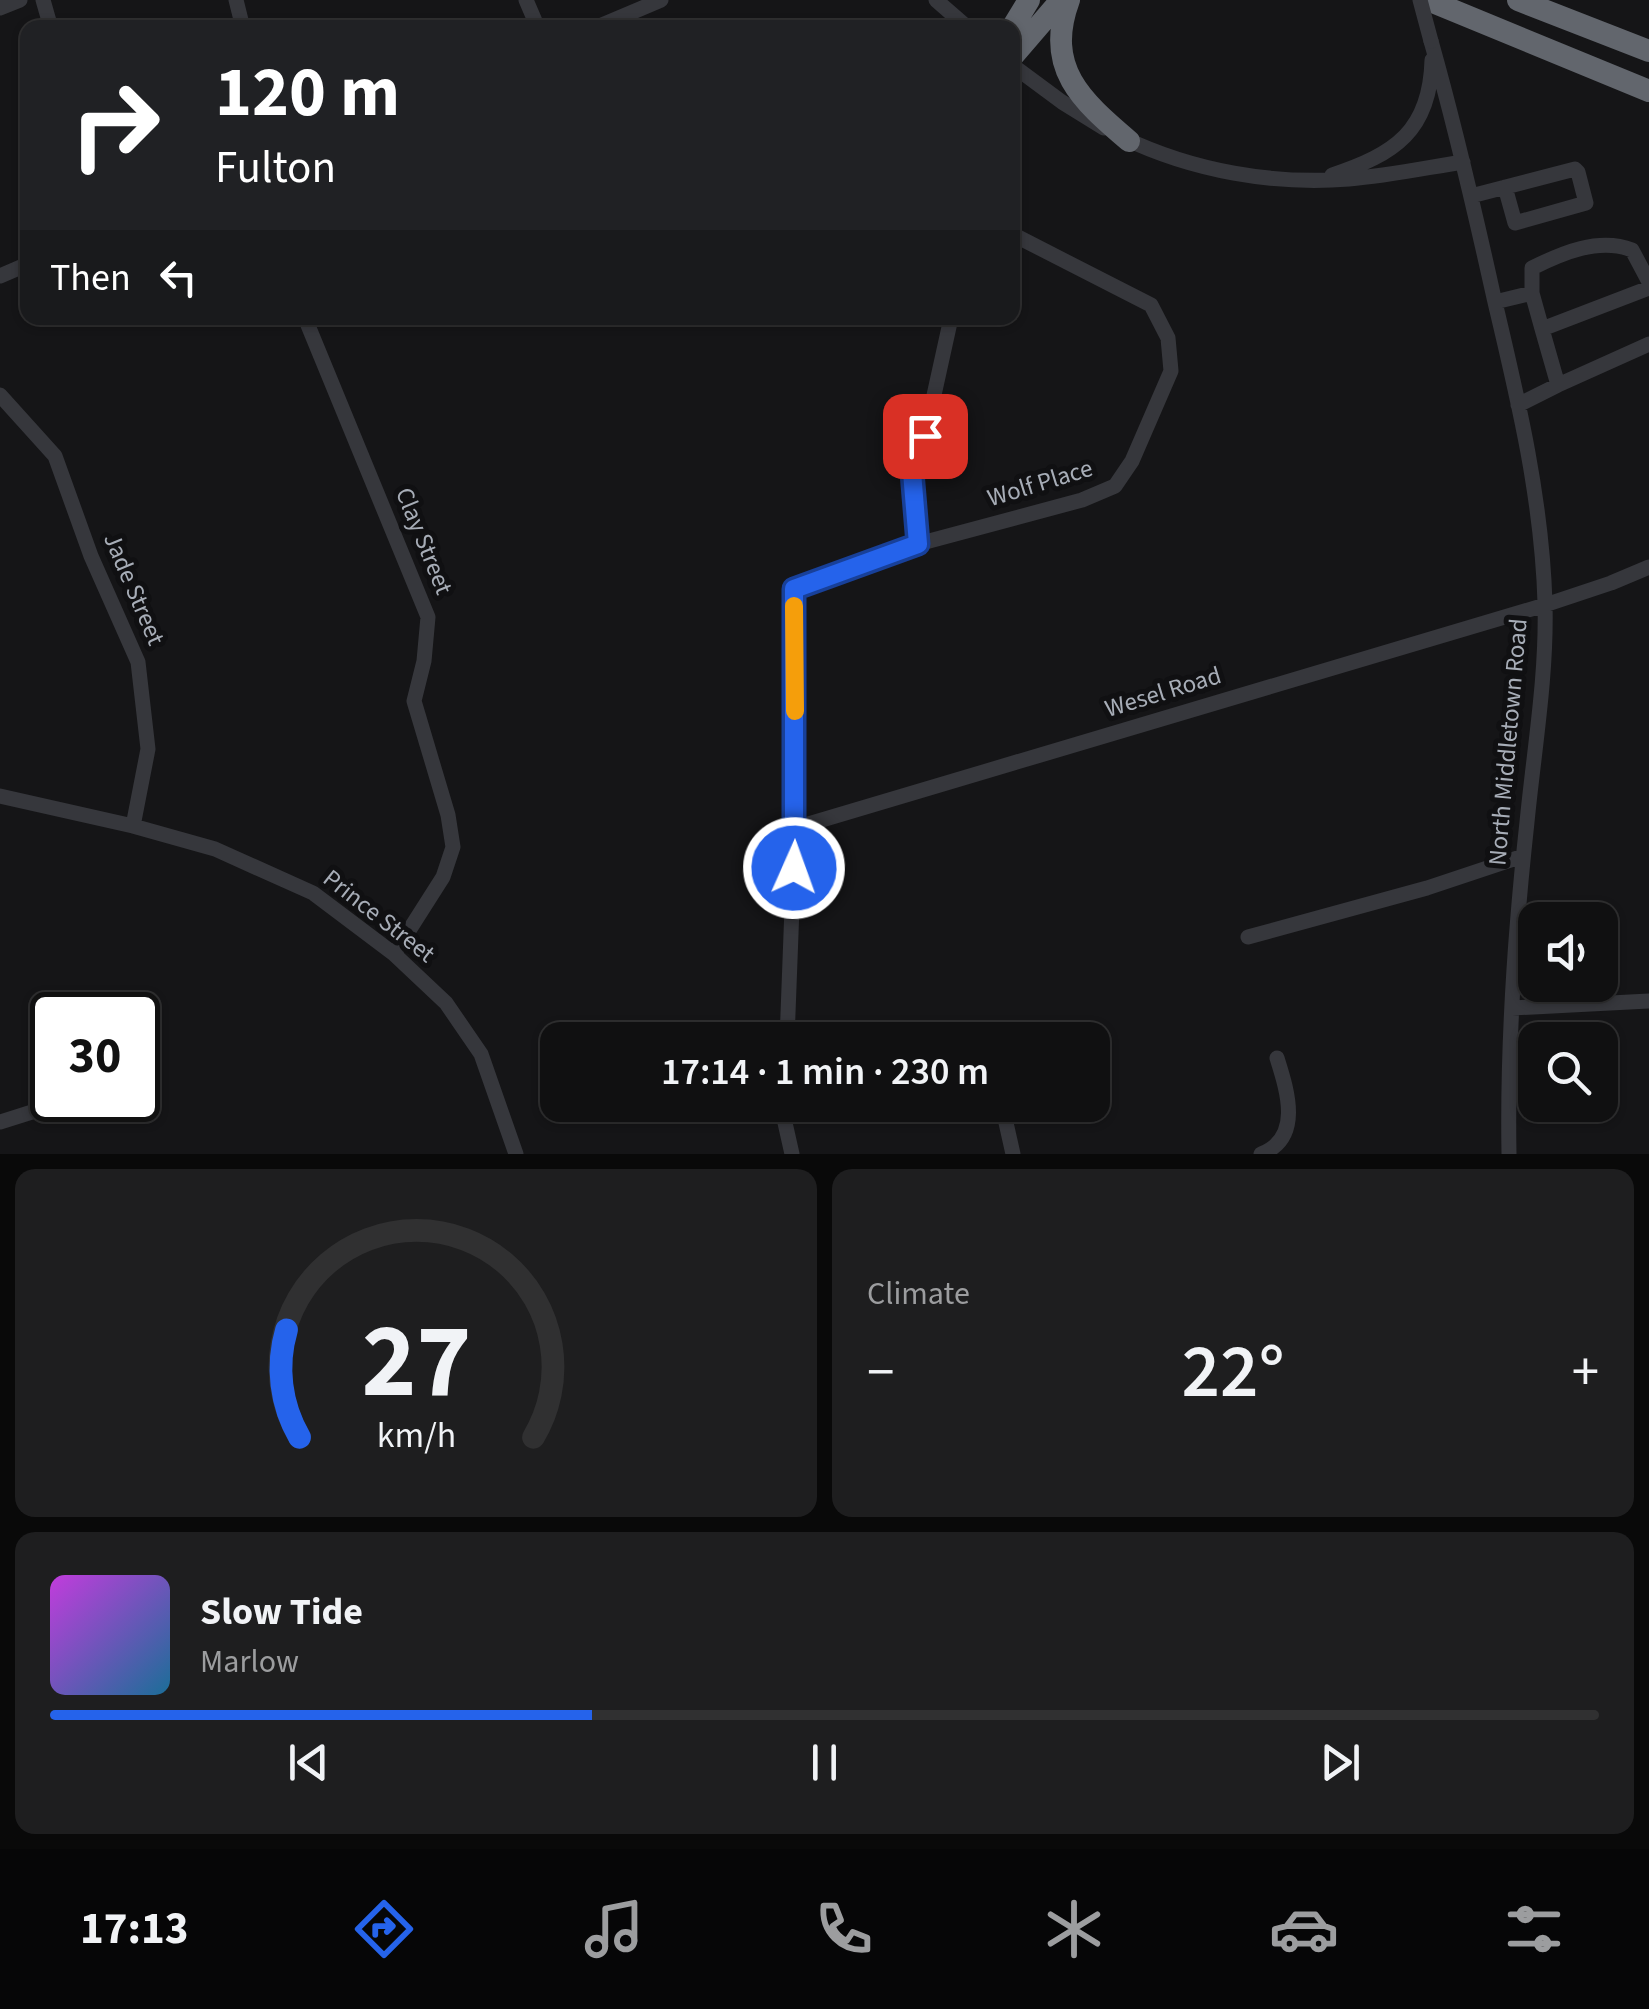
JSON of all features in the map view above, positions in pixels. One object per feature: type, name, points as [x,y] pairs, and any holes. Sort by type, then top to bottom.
[{"type":"highway","points":[[1020,51],[1061,0]]},
{"type":"highway","points":[[1069,0],[1061,34],[1065,70],[1082,98],[1130,141]]},
{"type":"highway","points":[[1408,0],[1504,30]]},
{"type":"highway","points":[[1428,0],[1649,90]]},
{"type":"highway","points":[[1518,0],[1649,51]]},
{"type":"street","points":[[0,8],[20,0]]},
{"type":"street","points":[[613,20],[661,0]]},
{"type":"street","points":[[936,0],[959,20]]},
{"type":"street","name":"North Middletown Road","points":[[1420,0],[1463,162],[1518,405],[1538,518],[1545,605],[1512,1008],[1509,1154]]},
{"type":"street","points":[[1318,179],[1381,155],[1406,136],[1420,116],[1428,94],[1431,41]]},
{"type":"street","points":[[1020,67],[1078,113],[1162,155],[1201,166],[1260,176],[1347,179],[1463,162]]},
{"type":"street","points":[[1471,196],[1504,187],[1575,169],[1586,203],[1515,222],[1504,187]]},
{"type":"street","name":"Wolf Place","points":[[796,828],[794,589],[918,544],[1082,500],[1115,486],[1132,461],[1171,371],[1168,338],[1151,304],[1020,238]]},
{"type":"street","points":[[1542,330],[1649,285],[1632,250],[1600,244],[1532,268],[1532,293],[1542,330],[1558,384]]},
{"type":"street","points":[[1495,302],[1532,293]]},
{"type":"street","name":"Clay Street","points":[[308,325],[428,618],[424,661],[414,701],[448,815],[453,847],[443,876],[394,954]]},
{"type":"street","points":[[918,544],[912,472],[925,436],[950,325]]},
{"type":"street","points":[[1518,405],[1649,344]]},
{"type":"street","name":"Jade Street","points":[[0,395],[54,456],[91,556],[138,662],[148,749],[133,826]]},
{"type":"street","name":"Wesel Road","points":[[796,828],[1545,605],[1649,568]]},
{"type":"street","name":"Prince Street","points":[[0,796],[215,849],[313,893],[394,954],[446,1003],[482,1054],[516,1154]]},
{"type":"street","points":[[788,1022],[796,828]]},
{"type":"street","points":[[1248,938],[1427,888],[1523,856]]},
{"type":"street","points":[[1512,1008],[1649,1001]]},
{"type":"street","points":[[1262,1154],[1270,1151],[1285,1133],[1290,1112],[1277,1058]]},
{"type":"street","points":[[0,1122],[30,1113]]},
{"type":"street","points":[[785,1122],[792,1154]]},
{"type":"street","points":[[1006,1122],[1013,1154]]},
{"type":"slow traffic","points":[[794,606],[795,711]]},
{"type":"route","points":[[794,868],[794,589],[918,544],[912,472],[925,436]]}]
